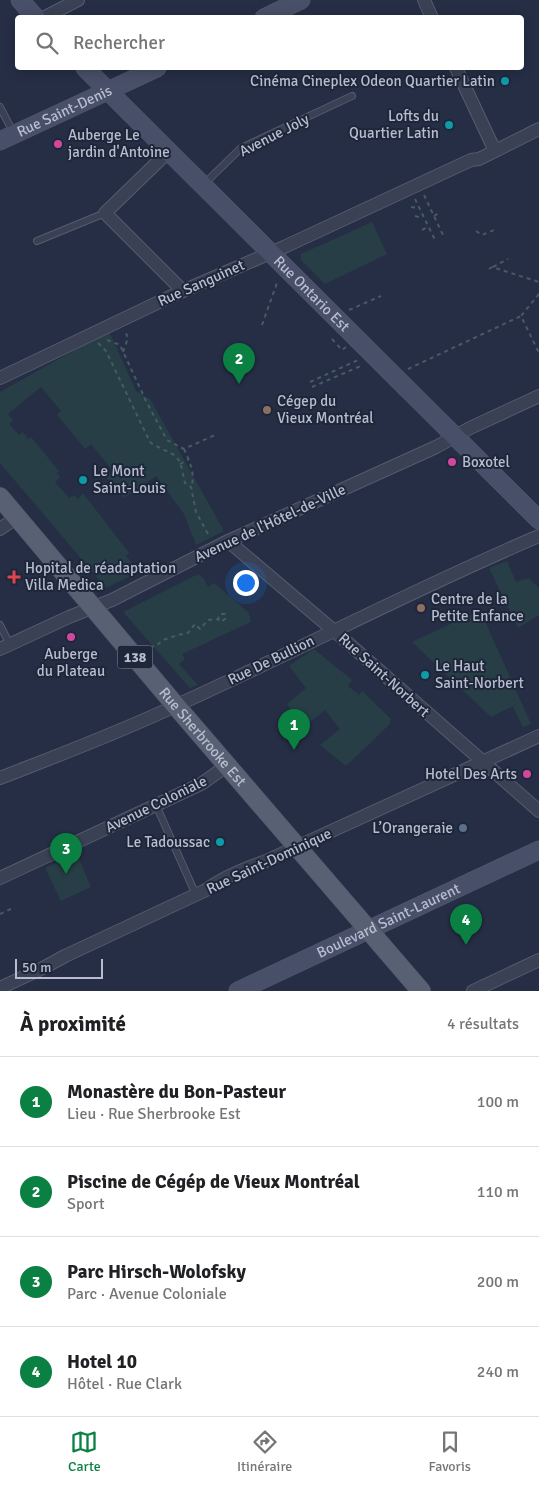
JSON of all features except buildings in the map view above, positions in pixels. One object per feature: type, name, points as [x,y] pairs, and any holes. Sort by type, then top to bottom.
[{"type":"main road","points":[[20,0],[33,15]]},
{"type":"main road","points":[[270,15],[301,0]]},
{"type":"main road","name":"Rue Ontario Est","points":[[87,70],[539,520]]},
{"type":"main road","name":"Rue Saint-Denis","points":[[7,138],[153,70]]},
{"type":"main road","name":"Rue Sherbrooke Est","points":[[0,497],[176,706],[369,929]]},
{"type":"main road","name":"Boulevard Saint-Laurent","points":[[238,991],[539,850]]},
{"type":"main road","name":"138","points":[[369,929],[421,991]]},
{"type":"street","points":[[49,15],[78,0]]},
{"type":"street","points":[[424,0],[431,15]]},
{"type":"street","points":[[457,70],[495,151]]},
{"type":"street","name":"Rue Sanguinet","points":[[0,378],[183,291],[471,160],[479,159],[539,129]]},
{"type":"street","points":[[169,150],[105,213],[183,291]]},
{"type":"street","name":"Avenue de l'Hôtel-de-Ville","points":[[5,647],[112,600],[228,541],[436,447],[539,396]]},
{"type":"street","points":[[0,528],[17,517]]},
{"type":"street","name":"Rue De Bullion","points":[[0,778],[105,737],[176,706],[334,630],[539,536]]},
{"type":"street","name":"Rue Saint-Norbert","points":[[228,541],[334,630],[539,812]]},
{"type":"street","name":"Rue Saint-Dominique","points":[[0,988],[196,895],[244,870],[399,804],[539,736]]},
{"type":"street","name":"Avenue Coloniale","points":[[0,878],[201,784],[228,765]]},
{"type":"street","points":[[473,991],[539,960]]},
{"type":"lane","name":"Avenue Joly","points":[[203,184],[240,148],[352,96]]},
{"type":"lane","points":[[0,107],[7,138]]},
{"type":"lane","points":[[37,241],[105,213]]},
{"type":"lane","points":[[0,625],[5,647]]},
{"type":"lane","points":[[156,805],[196,895]]},
{"type":"path","points":[[424,195],[444,235]]},
{"type":"path","points":[[415,199],[434,240]]},
{"type":"path","points":[[429,204],[433,202]]},
{"type":"path","points":[[411,207],[419,208]]},
{"type":"path","points":[[434,216],[439,213]]},
{"type":"path","points":[[415,216],[424,219]]},
{"type":"path","points":[[438,225],[443,223]]},
{"type":"path","points":[[422,230],[428,227]]},
{"type":"path","points":[[476,231],[482,235],[494,230]]},
{"type":"path","points":[[489,269],[508,260]]},
{"type":"path","points":[[492,268],[539,282]]},
{"type":"path","points":[[262,325],[278,280]]},
{"type":"path","points":[[408,370],[521,316],[539,294]]},
{"type":"path","points":[[349,310],[381,296]]},
{"type":"path","points":[[521,316],[539,353]]},
{"type":"path","points":[[124,329],[128,338],[124,352]]},
{"type":"path","points":[[103,339],[120,345],[147,403],[167,440],[184,448],[192,474],[193,482],[191,487],[196,512],[211,541]]},
{"type":"path","points":[[332,339],[342,350],[346,347]]},
{"type":"path","points":[[97,342],[106,351],[150,442],[177,458],[184,483],[191,487]]},
{"type":"path","points":[[310,382],[359,360]]},
{"type":"path","points":[[312,388],[364,365]]},
{"type":"path","points":[[316,379],[318,385]]},
{"type":"path","points":[[184,448],[215,435]]},
{"type":"path","points":[[180,464],[189,460]]},
{"type":"path","points":[[150,647],[156,646],[164,640],[188,633],[195,624],[200,629],[208,620],[218,619]]},
{"type":"path","points":[[0,914],[11,908]]},
{"type":"shaded area","points":[[372,222],[387,254],[325,284],[301,260],[301,254]]},
{"type":"shaded area","points":[[109,331],[136,391],[150,399],[224,531],[196,545],[184,514],[156,476],[124,498],[106,477],[113,471],[91,444],[85,449],[57,415],[61,411],[41,387],[8,414],[13,420],[9,424],[19,435],[23,432],[28,439],[31,437],[59,471],[57,473],[60,477],[55,482],[69,498],[74,495],[78,499],[83,493],[129,553],[126,556],[136,568],[139,565],[143,570],[106,588],[0,463],[0,392]]},
{"type":"shaded area","points":[[507,561],[516,582],[529,578],[539,588],[539,615],[518,628],[489,568]]},
{"type":"shaded area","points":[[198,574],[204,579],[208,587],[214,583],[249,613],[251,622],[182,654],[185,659],[179,664],[198,685],[190,688],[123,612]]},
{"type":"shaded area","points":[[480,610],[531,724],[523,727],[513,707],[517,704],[491,717],[412,642]]},
{"type":"shaded area","points":[[314,649],[352,680],[348,686],[359,695],[362,691],[391,719],[389,725],[346,766],[320,745],[340,729],[325,710],[305,726],[287,704],[306,688],[289,666]]},
{"type":"shaded area","points":[[77,854],[91,887],[61,901],[45,868]]},
{"type":"place","name":"Cinéma Cineplex Odeon Quartier Latin","points":[[505,81]]},
{"type":"place","name":"Lofts du Quartier Latin","points":[[449,125]]},
{"type":"place","name":"Auberge Le jardin d'Antoine","points":[[58,144]]},
{"type":"place","name":"Piscine de Cégép de Vieux Montréal","points":[[239,384]]},
{"type":"place","name":"Cégep du Vieux Montréal","points":[[267,410]]},
{"type":"place","name":"Boxotel","points":[[452,462]]},
{"type":"place","name":"Le Mont Saint-Louis","points":[[83,480]]},
{"type":"place","name":"Hopital de réadaptation Villa Medica","points":[[14,577]]},
{"type":"place","name":"Centre de la Petite Enfance","points":[[421,608]]},
{"type":"place","name":"Auberge du Plateau","points":[[71,637]]},
{"type":"place","name":"Le Haut Saint-Norbert","points":[[425,675]]},
{"type":"place","name":"Monastère du Bon-Pasteur","points":[[294,750]]},
{"type":"place","name":"Hotel Des Arts","points":[[527,774]]},
{"type":"place","name":"L’Orangeraie","points":[[463,828]]},
{"type":"place","name":"Le Tadoussac","points":[[220,842]]},
{"type":"place","name":"Parc Hirsch-Wolofsky","points":[[66,874]]},
{"type":"place","name":"Hotel 10","points":[[466,945]]}]
